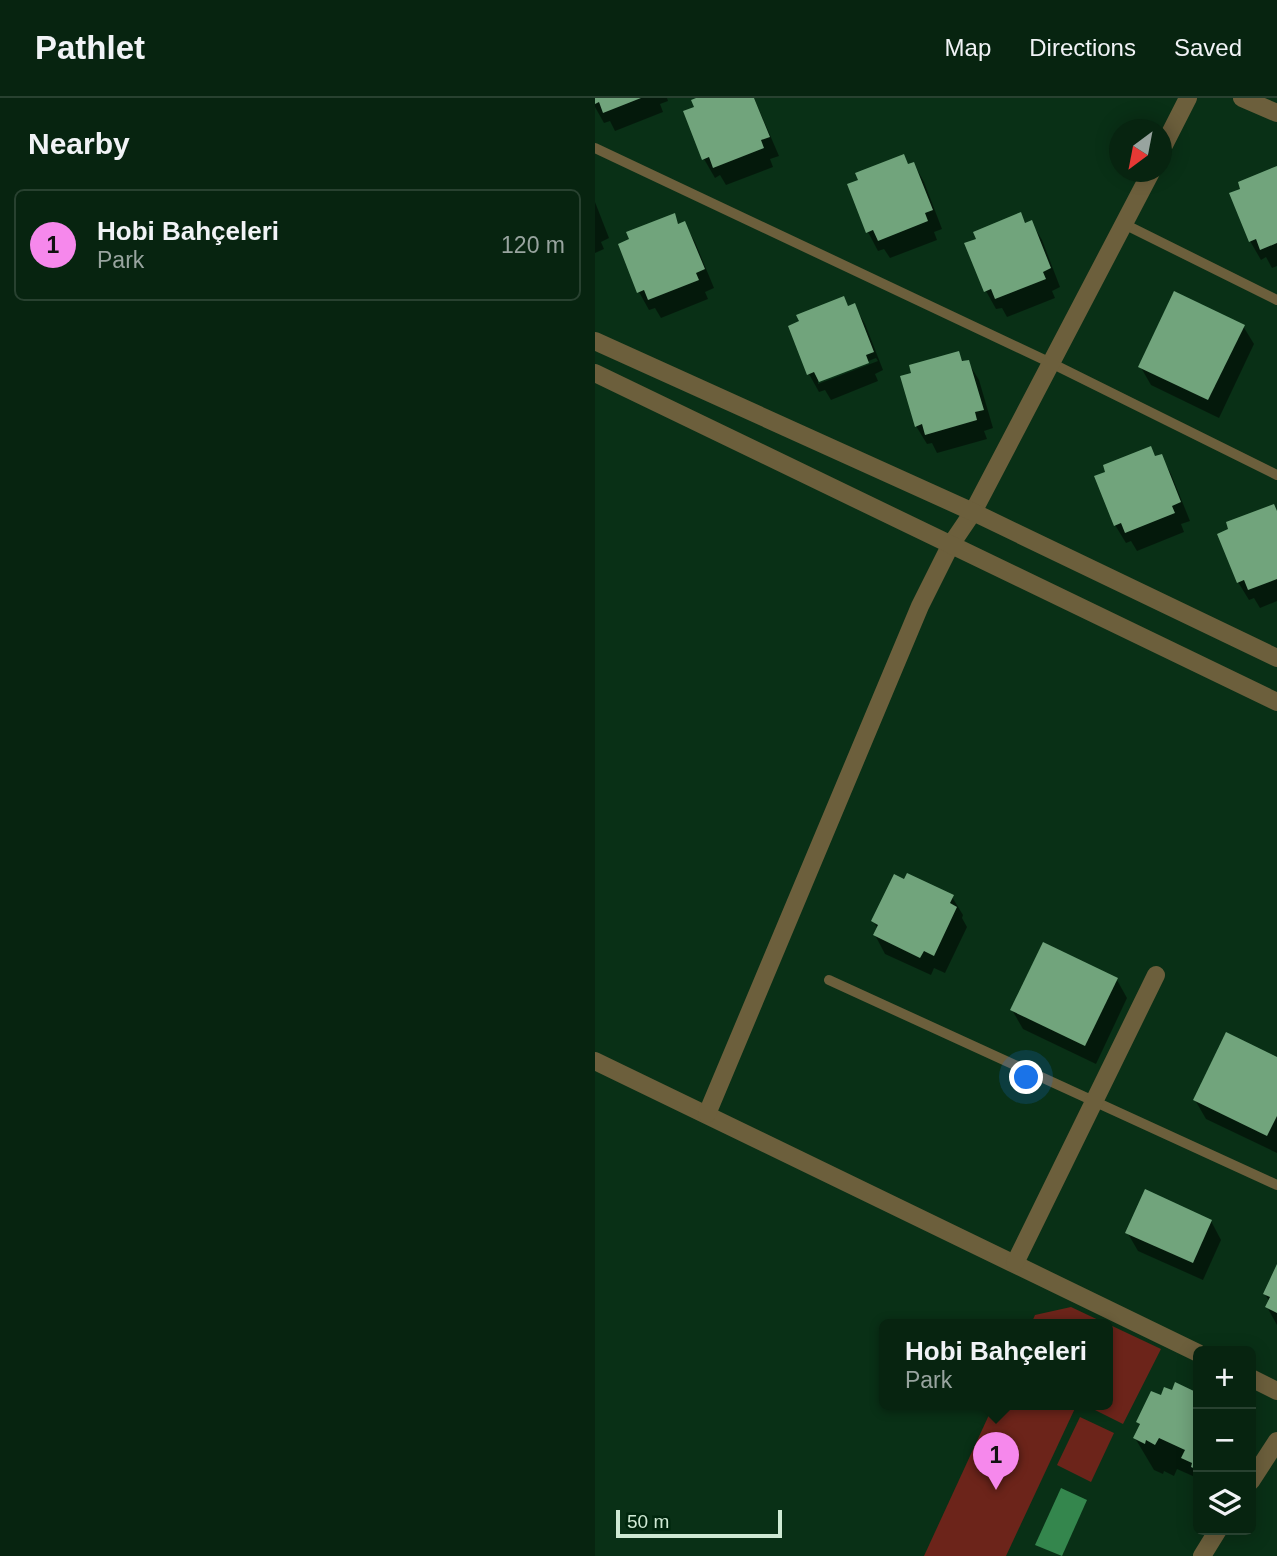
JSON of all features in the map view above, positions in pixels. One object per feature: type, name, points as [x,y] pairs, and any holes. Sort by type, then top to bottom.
[{"type":"street","points":[[1172,129],[1188,98]]},
{"type":"street","points":[[1242,98],[1277,113]]},
{"type":"street","points":[[706,1114],[920,606],[950,546],[973,512],[1146,182]]},
{"type":"street","points":[[595,341],[973,512],[1277,658]]},
{"type":"street","points":[[595,373],[1277,702]]},
{"type":"street","points":[[1015,1263],[1156,975]]},
{"type":"street","points":[[595,1061],[1193,1351]]},
{"type":"street","points":[[1256,1380],[1277,1391]]},
{"type":"street","points":[[1256,1473],[1277,1441]]},
{"type":"street","points":[[1202,1556],[1216,1535]]},
{"type":"lane","points":[[595,148],[1051,363],[1277,475]]},
{"type":"lane","points":[[1123,224],[1277,300]]},
{"type":"lane","points":[[829,980],[1277,1185]]},
{"type":"shaded area","points":[[1071,1307],[1096,1319],[1033,1319],[1035,1315]]},
{"type":"shaded area","points":[[1113,1326],[1161,1349],[1123,1424],[1095,1410],[1113,1410]]},
{"type":"shaded area","points":[[991,1410],[1074,1410],[1006,1556],[924,1556]]},
{"type":"shaded area","points":[[1080,1417],[1114,1433],[1091,1482],[1057,1465]]},
{"type":"shaded area","points":[[1061,1488],[1087,1500],[1062,1556],[1035,1545]]},
{"type":"building","points":[[595,98],[641,98],[603,113],[599,102],[595,104]]},
{"type":"building","points":[[754,98],[770,137],[761,140],[764,148],[713,168],[709,157],[702,160],[683,111],[694,107],[691,100]]},
{"type":"building","points":[[904,154],[908,164],[914,162],[933,210],[925,213],[928,221],[878,241],[873,230],[866,233],[847,184],[858,180],[855,173]]},
{"type":"building","points":[[1277,166],[1277,243],[1260,250],[1256,239],[1249,242],[1229,193],[1240,189],[1238,182]]},
{"type":"building","points":[[1021,212],[1025,223],[1032,220],[1051,268],[1043,272],[1046,279],[995,299],[991,289],[984,292],[964,243],[976,239],[973,232]]},
{"type":"building","points":[[675,213],[678,224],[685,221],[705,269],[696,273],[699,280],[648,300],[644,290],[637,293],[618,244],[629,239],[626,232]]},
{"type":"building","points":[[1174,291],[1245,325],[1208,400],[1138,367]]},
{"type":"building","points":[[844,296],[848,306],[855,303],[874,352],[866,355],[869,363],[819,382],[814,372],[807,375],[788,326],[799,321],[796,315]]},
{"type":"building","points":[[959,351],[962,361],[969,360],[984,410],[975,412],[977,420],[925,435],[922,424],[915,427],[900,376],[911,373],[909,365]]},
{"type":"building","points":[[1151,446],[1155,456],[1162,454],[1181,502],[1172,506],[1175,513],[1125,533],[1121,523],[1114,526],[1094,476],[1105,472],[1103,465]]},
{"type":"building","points":[[1274,504],[1277,511],[1277,579],[1248,590],[1244,580],[1237,583],[1217,534],[1228,529],[1226,522]]},
{"type":"building","points":[[907,873],[954,895],[950,903],[957,907],[934,956],[924,951],[920,958],[873,935],[878,925],[871,921],[894,874],[904,879]]},
{"type":"building","points":[[1043,942],[1118,978],[1085,1046],[1010,1010]]},
{"type":"building","points":[[1226,1032],[1277,1057],[1277,1116],[1267,1136],[1193,1100]]},
{"type":"building","points":[[1145,1189],[1212,1220],[1193,1263],[1125,1233]]},
{"type":"building","points":[[1277,1264],[1277,1313],[1265,1307],[1270,1297],[1263,1294]]},
{"type":"building","points":[[1175,1382],[1193,1391],[1193,1468],[1192,1463],[1181,1458],[1185,1450],[1159,1438],[1155,1445],[1133,1438],[1140,1424],[1136,1422],[1151,1391],[1161,1395],[1164,1387],[1172,1390]]},
{"type":"place","name":"Hobi Bahçeleri","points":[[996,1490]]}]
